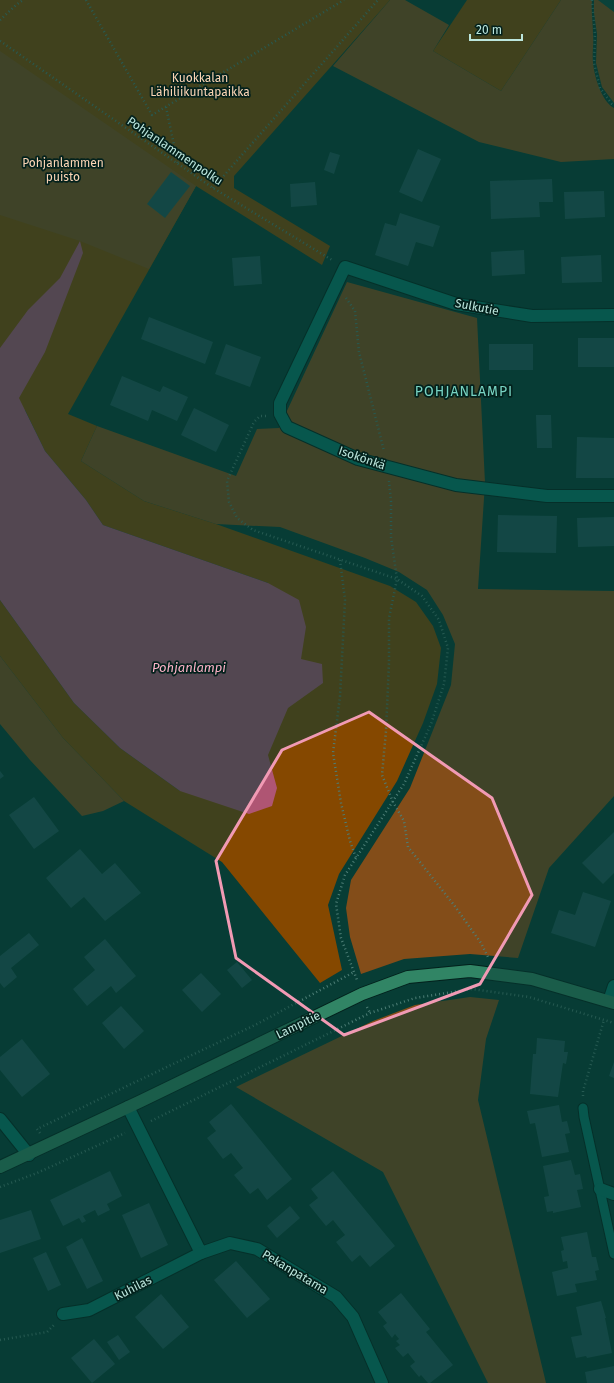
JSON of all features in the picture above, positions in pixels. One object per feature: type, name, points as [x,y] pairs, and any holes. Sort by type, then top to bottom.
[{"type":"street","points":[[280,414],[280,403],[345,267]]},
{"type":"street","name":"Sulkutie","points":[[345,267],[456,304],[532,316],[614,315]]},
{"type":"street","name":"Isokönkä","points":[[280,414],[287,427],[358,459],[464,486],[547,496],[614,496]]},
{"type":"street","name":"Lampitie","points":[[0,1167],[47,1146],[362,994],[408,977],[470,971],[497,974],[532,979],[612,1002]]},
{"type":"street","points":[[612,1002],[614,986]]},
{"type":"street","points":[[128,1107],[201,1253]]},
{"type":"street","points":[[0,1118],[29,1154]]},
{"type":"street","points":[[600,1189],[614,1194]]},
{"type":"street","name":"Pekanpatama","points":[[201,1253],[230,1243],[257,1249],[336,1297],[353,1316],[382,1383]]},
{"type":"street","name":"Kuhilas","points":[[63,1314],[89,1310],[201,1253]]},
{"type":"lane","points":[[583,1108],[614,1254]]},
{"type":"path","points":[[0,20],[23,0]]},
{"type":"path","points":[[86,0],[152,115],[344,0]]},
{"type":"path","points":[[592,0],[595,34],[594,63],[600,88],[614,105]]},
{"type":"path","points":[[213,188],[376,1]]},
{"type":"path","name":"Pohjanlammenpolku","points":[[0,41],[213,188],[345,267]]},
{"type":"path","points":[[166,107],[178,164]]},
{"type":"path","points":[[337,284],[355,311],[358,352],[387,466],[391,501],[391,537],[398,579],[389,618],[386,731],[382,775],[393,802],[404,821],[408,847],[454,905],[481,943],[497,974]]},
{"type":"path","points":[[280,414],[260,416],[254,422],[228,481],[229,502],[237,518],[252,530],[398,579],[422,596],[439,620],[448,648],[444,684],[431,724],[404,784],[345,876],[336,904],[341,938],[370,1013]]},
{"type":"path","points":[[340,560],[345,600],[340,696],[333,753],[341,803],[350,841],[356,858]]},
{"type":"path","points":[[57,1163],[37,1128],[257,1024],[354,972]]},
{"type":"path","points":[[0,1187],[138,1127],[370,1013],[415,998],[472,989],[529,997],[614,1023]]},
{"type":"path","points":[[583,1108],[583,1091],[604,1020]]},
{"type":"path","points":[[0,1340],[47,1332],[63,1314]]},
{"type":"highlighted area","points":[[369,712],[492,798],[532,895],[480,984],[344,1035],[236,958],[216,861],[282,750]]},
{"type":"shaded area","points":[[598,0],[614,0],[614,12]]},
{"type":"green space","name":"Kuokkalan Lähiliikuntapaikka","points":[[0,0],[390,0],[234,176],[234,188],[330,246],[322,265],[196,186],[68,414],[97,426],[81,461],[144,501],[216,524],[390,586],[416,602],[433,626],[441,648],[437,684],[423,723],[397,781],[339,874],[328,905],[342,970],[320,983],[222,862],[124,801],[63,738],[0,656],[0,600],[74,703],[120,748],[180,791],[268,583],[103,525],[86,500],[45,451],[25,410],[0,426]]},
{"type":"green space","points":[[390,0],[405,0],[449,25],[433,51],[501,91],[561,0],[592,0],[594,67],[602,94],[609,105],[614,108],[614,159],[561,162],[479,142],[333,66]]},
{"type":"green space","points":[[467,0],[561,0],[501,91],[433,51]]},
{"type":"green space","points":[[594,0],[598,0],[614,12],[614,103],[602,87],[596,63],[597,34]]},
{"type":"green space","name":"Pohjanlammen puisto","points":[[0,51],[196,186],[149,269],[80,241],[0,215]]},
{"type":"green space","points":[[347,282],[477,318],[485,483],[478,589],[614,591],[614,796],[549,868],[518,958],[470,954],[404,959],[361,974],[350,937],[346,908],[351,880],[410,788],[451,685],[455,644],[443,615],[427,590],[399,572],[280,527],[216,524],[144,501],[81,461],[97,426],[236,476],[257,429],[279,428]]},
{"type":"green space","points":[[0,656],[63,738],[124,801],[103,811],[82,816],[30,760],[0,724]]},
{"type":"green space","points":[[470,997],[499,1000],[486,1039],[478,1100],[546,1383],[488,1383],[383,1172],[236,1087],[373,1021],[415,1005]]},
{"type":"water","name":"Pohjanlampi","points":[[80,241],[83,253],[45,352],[19,398],[45,451],[86,500],[103,525],[268,583],[299,600],[306,627],[301,659],[322,664],[323,683],[288,708],[268,755],[277,788],[272,806],[249,814],[180,791],[120,748],[74,703],[0,600],[0,348],[28,310],[60,278]]},
{"type":"building","points":[[418,149],[441,159],[422,202],[399,192]]},
{"type":"building","points":[[330,152],[340,155],[334,174],[324,170]]},
{"type":"building","points":[[171,172],[190,186],[165,218],[147,204]]},
{"type":"building","points":[[552,179],[553,202],[539,202],[540,217],[491,219],[490,181]]},
{"type":"building","points":[[315,182],[317,205],[291,207],[290,184]]},
{"type":"building","points":[[604,191],[605,217],[565,219],[564,192]]},
{"type":"building","points":[[400,213],[440,226],[433,247],[416,242],[408,266],[375,255],[385,223],[396,226]]},
{"type":"building","points":[[524,250],[525,274],[492,276],[491,252]]},
{"type":"building","points":[[601,255],[602,282],[562,283],[561,257]]},
{"type":"building","points":[[260,256],[262,284],[234,286],[232,258]]},
{"type":"building","points":[[149,317],[213,342],[205,364],[141,339]]},
{"type":"building","points":[[578,338],[614,338],[614,367],[578,367]]},
{"type":"building","points":[[226,344],[261,357],[250,387],[215,374]]},
{"type":"building","points":[[489,344],[533,344],[533,370],[489,370]]},
{"type":"building","points":[[122,376],[160,392],[163,386],[188,397],[177,421],[152,410],[148,421],[110,405]]},
{"type":"building","points":[[194,408],[229,425],[216,452],[181,435]]},
{"type":"building","points":[[536,415],[551,415],[552,448],[537,448]]},
{"type":"building","points":[[577,437],[614,438],[614,478],[576,478]]},
{"type":"building","points":[[498,515],[557,516],[556,553],[497,552]]},
{"type":"building","points":[[614,517],[614,546],[578,547],[577,518]]},
{"type":"building","points":[[0,771],[4,776],[0,779]]},
{"type":"building","points":[[34,797],[59,831],[34,849],[9,815]]},
{"type":"building","points":[[614,832],[614,873],[603,884],[582,863]]},
{"type":"building","points":[[80,849],[102,874],[115,863],[141,893],[105,921],[84,897],[71,908],[46,878]]},
{"type":"building","points":[[583,892],[611,901],[595,947],[551,933],[559,910],[575,915]]},
{"type":"building","points":[[29,933],[39,945],[11,968],[17,977],[4,988],[0,983],[0,956]]},
{"type":"building","points":[[105,939],[136,976],[116,993],[111,986],[87,1006],[73,989],[95,970],[84,957]]},
{"type":"building","points":[[237,962],[252,980],[242,988],[227,970]]},
{"type":"building","points":[[201,973],[221,994],[202,1012],[182,990]]},
{"type":"building","points":[[121,1006],[144,1031],[124,1049],[102,1023]]},
{"type":"building","points":[[537,1038],[565,1041],[564,1052],[568,1052],[566,1064],[563,1063],[558,1097],[530,1094],[533,1054],[536,1054]]},
{"type":"building","points":[[22,1039],[50,1074],[22,1097],[0,1070],[0,1057]]},
{"type":"building","points":[[614,1062],[614,1078],[609,1076]]},
{"type":"building","points":[[231,1104],[292,1179],[267,1200],[258,1188],[250,1194],[234,1175],[243,1168],[231,1153],[223,1159],[207,1138],[216,1131],[209,1122]]},
{"type":"building","points":[[559,1105],[562,1122],[567,1121],[570,1133],[565,1134],[569,1152],[542,1157],[535,1123],[530,1124],[527,1111]]},
{"type":"building","points":[[571,1160],[575,1175],[580,1174],[583,1189],[577,1190],[581,1207],[553,1213],[553,1211],[547,1212],[544,1197],[549,1196],[543,1166]]},
{"type":"building","points":[[110,1171],[122,1196],[107,1204],[110,1210],[98,1216],[95,1210],[83,1216],[86,1221],[82,1223],[79,1218],[63,1226],[50,1200]]},
{"type":"building","points":[[333,1171],[395,1246],[370,1267],[360,1255],[352,1262],[336,1242],[345,1235],[333,1220],[326,1226],[309,1205],[318,1198],[311,1189]]},
{"type":"building","points":[[149,1203],[168,1245],[141,1258],[122,1215]]},
{"type":"building","points":[[290,1206],[300,1218],[277,1238],[267,1226]]},
{"type":"building","points":[[31,1210],[41,1239],[0,1253],[0,1220]]},
{"type":"building","points":[[587,1232],[592,1257],[596,1257],[599,1270],[595,1271],[597,1280],[575,1284],[577,1292],[557,1296],[552,1272],[568,1268],[567,1261],[563,1262],[561,1251],[564,1250],[561,1237]]},
{"type":"building","points":[[82,1238],[103,1281],[87,1289],[66,1247]]},
{"type":"building","points":[[46,1252],[61,1285],[48,1291],[33,1258]]},
{"type":"building","points":[[236,1261],[270,1299],[247,1318],[214,1280]]},
{"type":"building","points":[[401,1293],[430,1329],[426,1332],[453,1365],[430,1383],[428,1383],[421,1375],[419,1377],[410,1366],[415,1362],[408,1353],[403,1357],[395,1348],[400,1345],[396,1341],[399,1339],[395,1334],[392,1338],[383,1326],[387,1323],[378,1312]]},
{"type":"building","points":[[161,1294],[189,1327],[163,1349],[135,1317]]},
{"type":"building","points":[[601,1301],[606,1318],[612,1353],[587,1358],[586,1356],[576,1358],[571,1337],[582,1335],[576,1307]]},
{"type":"building","points":[[118,1335],[130,1352],[119,1360],[107,1342]]},
{"type":"building","points":[[94,1339],[115,1364],[92,1383],[71,1358]]},
{"type":"building","points":[[614,1366],[614,1383],[587,1383],[585,1372]]},
{"type":"district","name":"POHJANLAMPI","points":[[464,391]]}]
